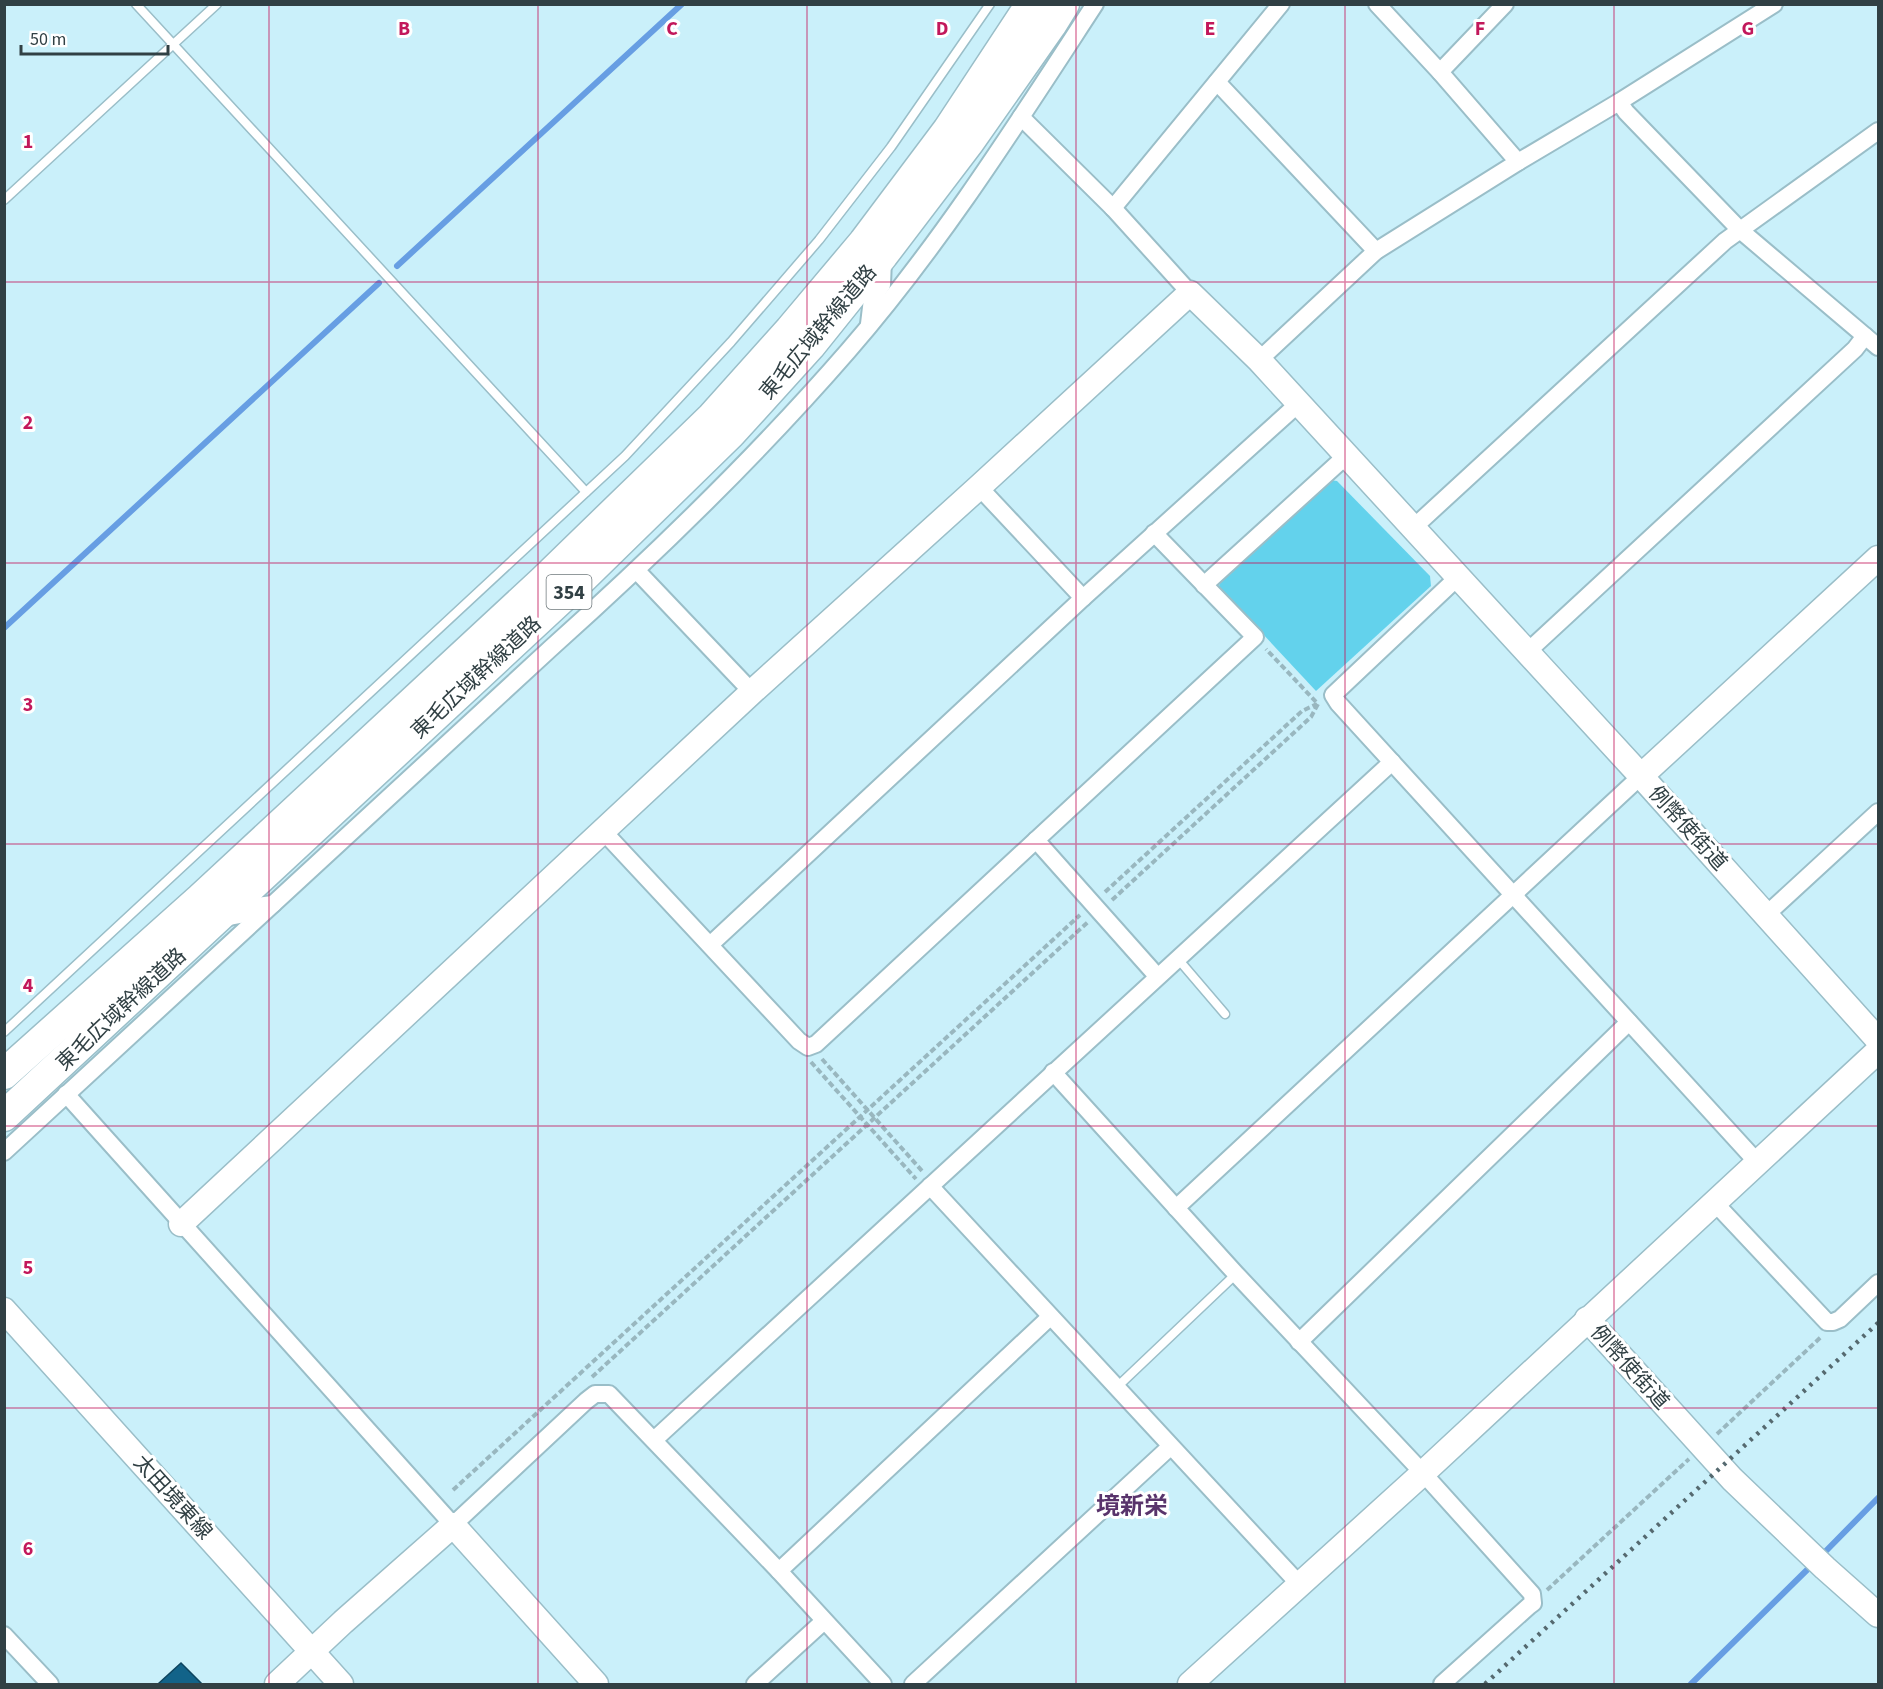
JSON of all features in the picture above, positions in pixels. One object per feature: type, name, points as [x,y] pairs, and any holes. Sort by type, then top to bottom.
[{"type":"highway","name":"東毛広域幹線道路","points":[[4,1074],[200,899],[629,500],[712,417],[790,330],[864,242],[948,129],[1031,4]]},
{"type":"highway","name":"東毛広域幹線道路","points":[[4,1116],[563,597],[723,441],[810,346],[883,255],[969,142],[1064,4]]},
{"type":"street","points":[[4,1152],[637,571],[747,461],[849,350],[928,250],[1021,117],[1095,4]]},
{"type":"street","points":[[1113,208],[1281,4]]},
{"type":"street","points":[[1377,4],[1518,162]]},
{"type":"street","points":[[1440,72],[1505,4]]},
{"type":"street","points":[[1259,360],[1376,251],[1774,4]]},
{"type":"street","points":[[1217,82],[1376,251]]},
{"type":"street","points":[[1526,653],[1856,349],[1872,341],[1740,230],[1619,102]]},
{"type":"street","points":[[1021,117],[1113,208],[1190,292],[1259,360],[1641,776],[1176,1208]]},
{"type":"street","points":[[1413,528],[1725,241],[1878,131]]},
{"type":"street","points":[[869,324],[872,299],[882,285],[883,255]]},
{"type":"street","points":[[181,1224],[752,692],[1190,292]]},
{"type":"street","points":[[711,944],[1083,598],[1298,404]]},
{"type":"street","points":[[1204,585],[1346,456]]},
{"type":"street","points":[[979,487],[1083,598]]},
{"type":"street","points":[[603,831],[711,944],[799,1041],[808,1047],[816,1044],[1255,637],[1154,533]]},
{"type":"street","name":"例幣使街道","points":[[1877,563],[1641,776],[1878,1040]]},
{"type":"street","points":[[637,571],[752,692]]},
{"type":"street","points":[[1457,578],[1333,695],[1512,896],[1757,1162]]},
{"type":"street","points":[[654,1440],[1392,762]]},
{"type":"street","points":[[1766,915],[1878,812]]},
{"type":"street","points":[[1036,840],[1157,976]]},
{"type":"street","points":[[218,919],[240,915],[256,906],[274,904]]},
{"type":"street","points":[[1299,1342],[1629,1022]]},
{"type":"street","name":"例幣使街道","points":[[1878,1051],[1587,1319],[1732,1479],[1878,1615]]},
{"type":"street","points":[[1053,1072],[1236,1274],[1423,1473],[1533,1598],[1529,1606],[1443,1684]]},
{"type":"street","points":[[66,1094],[596,1684]]},
{"type":"street","points":[[930,1186],[1300,1585]]},
{"type":"street","points":[[1714,1202],[1827,1322],[1840,1318],[1878,1283]]},
{"type":"street","name":"太田境東線","points":[[4,1310],[341,1684]]},
{"type":"street","points":[[779,1571],[1050,1317]]},
{"type":"street","points":[[1190,1684],[1423,1473],[1587,1319]]},
{"type":"street","points":[[277,1684],[595,1394],[609,1394],[779,1571],[883,1684]]},
{"type":"street","points":[[913,1684],[1170,1447]]},
{"type":"street","points":[[755,1684],[824,1621]]},
{"type":"street","points":[[4,1635],[50,1684]]},
{"type":"lane","points":[[136,4],[586,492]]},
{"type":"lane","points":[[4,200],[217,4]]},
{"type":"lane","points":[[4,1032],[625,456],[731,342],[819,240],[891,147],[990,4]]},
{"type":"lane","points":[[1178,959],[1225,1014]]},
{"type":"lane","points":[[1117,1387],[1236,1274]]},
{"type":"path","points":[[1255,637],[1318,704]]},
{"type":"path","points":[[589,1380],[867,1125],[1302,711],[1333,695]]},
{"type":"path","points":[[453,1490],[860,1116],[1311,717],[1318,704]]},
{"type":"path","points":[[808,1047],[820,1057],[923,1171],[930,1186]]},
{"type":"path","points":[[808,1047],[811,1063],[916,1179],[930,1186]]},
{"type":"shaded area","points":[[1330,480],[1337,481],[1430,576],[1431,586],[1316,691],[1219,587],[1220,579]]},
{"type":"building","points":[[181,1663],[202,1684],[158,1684]]},
{"type":"waterway","points":[[397,266],[682,4]]},
{"type":"waterway","points":[[4,628],[379,283]]},
{"type":"waterway","points":[[1820,1557],[1878,1498]]},
{"type":"waterway","points":[[1691,1684],[1812,1565]]},
{"type":"railway","points":[[1485,1684],[1878,1323]]},
{"type":"district","name":"境新栄","points":[[1132,1506]]}]
